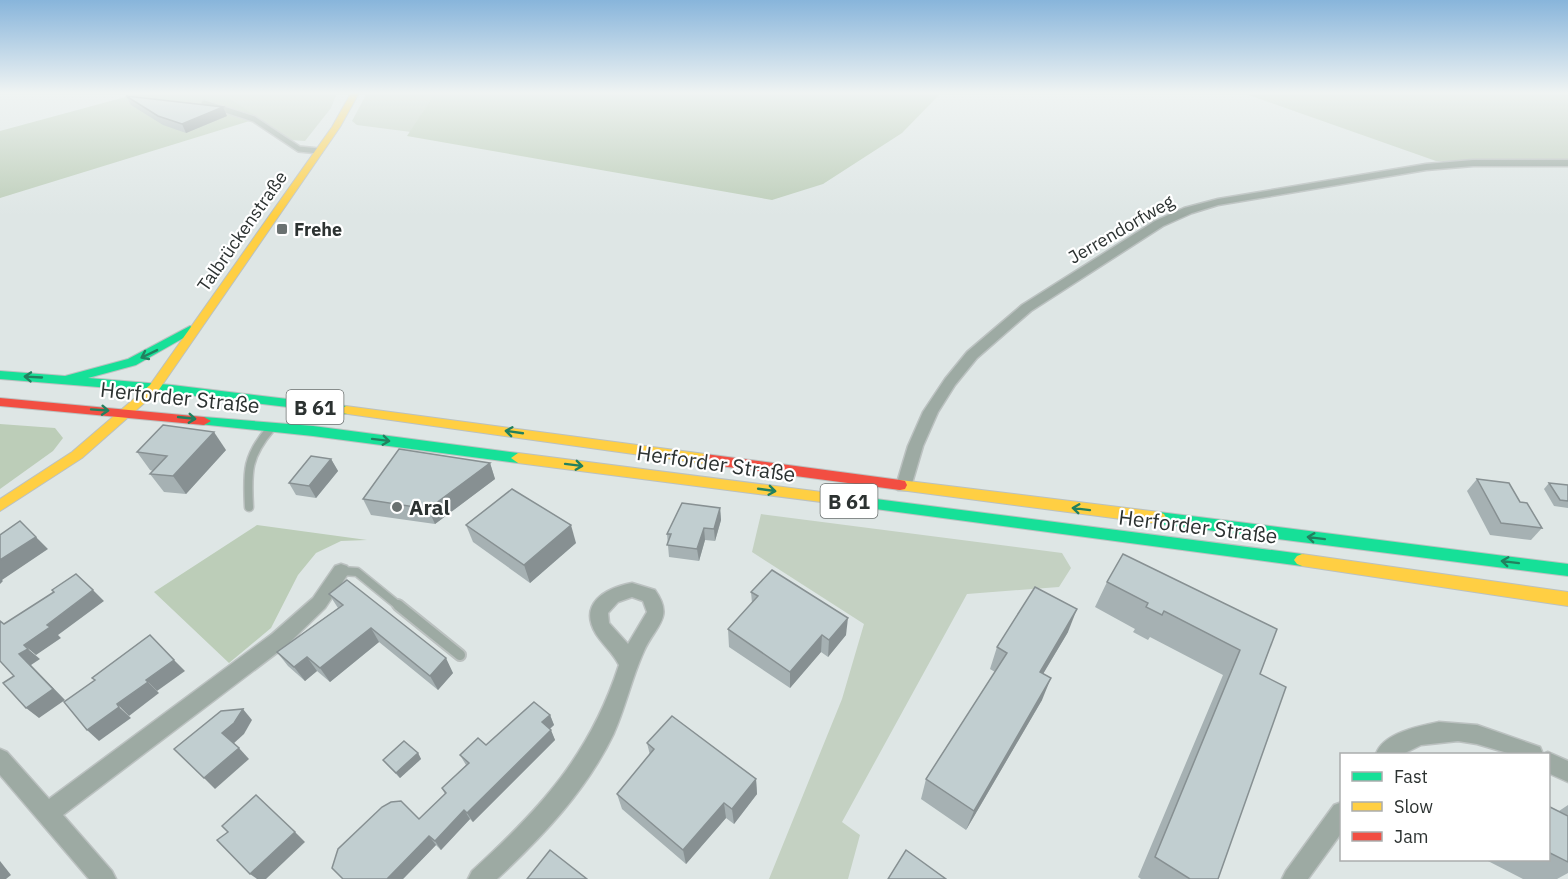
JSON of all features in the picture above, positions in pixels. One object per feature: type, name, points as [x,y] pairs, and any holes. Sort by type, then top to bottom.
[{"type":"main road","name":"Talbrückenstraße","points":[[0,506],[77,454],[129,412],[154,388],[332,134]]},
{"type":"main road","points":[[70,379],[132,362],[199,324]]},
{"type":"main road","name":"Herforder Straße","points":[[0,375],[70,379],[154,388],[476,426],[904,486],[1568,570]]},
{"type":"main road","name":"Herforder Straße","points":[[0,402],[129,412],[272,427],[1418,575],[1568,599]]},
{"type":"street","name":"Jerrendorfweg","points":[[904,486],[913,448],[964,361],[990,335],[1026,306],[1120,246],[1174,216],[1232,199],[1439,165],[1568,164]]},
{"type":"street","points":[[47,814],[279,640],[319,603],[340,571]]},
{"type":"street","points":[[480,879],[548,813],[583,769],[612,718],[629,665]]},
{"type":"street","points":[[1387,753],[1403,741],[1422,734],[1453,731],[1498,741],[1530,753]]},
{"type":"street","points":[[0,759],[104,879]]},
{"type":"street","points":[[1550,763],[1568,772]]},
{"type":"street","points":[[1294,879],[1340,814]]},
{"type":"lane","points":[[277,134],[299,149],[320,151]]},
{"type":"lane","points":[[249,507],[247,464],[251,453],[272,427]]},
{"type":"lane","points":[[340,571],[357,572],[460,655]]},
{"type":"green space","points":[[0,134],[207,134],[0,198]]},
{"type":"green space","points":[[281,134],[310,134],[305,141],[290,140]]},
{"type":"green space","points":[[408,134],[900,134],[823,184],[772,200],[407,136]]},
{"type":"green space","points":[[1359,134],[1568,134],[1568,160],[1436,161]]},
{"type":"green space","points":[[0,424],[55,428],[63,438],[53,451],[0,489]]},
{"type":"green space","points":[[761,514],[1062,553],[1071,568],[1059,587],[967,594],[842,822],[860,835],[848,879],[769,879],[842,699],[864,624],[752,552]]},
{"type":"green space","points":[[257,525],[367,540],[341,541],[316,553],[298,575],[271,628],[229,663],[154,592]]},
{"type":"building","points":[[163,425],[214,432],[173,476],[150,474],[167,456],[137,452]]},
{"type":"building","points":[[399,449],[490,463],[428,509],[363,499]]},
{"type":"building","points":[[311,456],[331,459],[309,486],[289,483]]},
{"type":"building","points":[[1477,479],[1509,483],[1520,502],[1527,503],[1542,528],[1501,523]]},
{"type":"building","points":[[1549,483],[1568,485],[1568,501],[1560,500]]},
{"type":"building","points":[[512,489],[571,525],[524,565],[466,525]]},
{"type":"building","points":[[682,503],[720,508],[714,529],[704,528],[697,549],[667,545],[671,534],[667,534]]},
{"type":"building","points":[[20,521],[36,537],[0,560],[0,535]]},
{"type":"building","points":[[1123,554],[1277,629],[1260,674],[1286,687],[1218,879],[1190,879],[1155,857],[1240,650],[1164,611],[1162,615],[1146,607],[1148,603],[1107,582]]},
{"type":"building","points":[[772,570],[848,618],[829,640],[822,635],[790,672],[728,629],[758,596],[751,592]]},
{"type":"building","points":[[76,574],[93,590],[47,625],[50,627],[24,645],[28,649],[19,654],[53,689],[26,708],[3,683],[14,676],[0,661],[0,621],[4,624],[54,592],[52,590]]},
{"type":"building","points":[[347,580],[446,658],[430,676],[371,628],[320,668],[307,657],[294,667],[277,652],[343,605],[329,594]]},
{"type":"building","points":[[1035,587],[1077,609],[1040,672],[1051,678],[974,811],[926,779],[1007,653],[997,647]]},
{"type":"building","points":[[150,635],[174,660],[117,704],[119,707],[87,730],[64,702]]},
{"type":"building","points":[[534,702],[550,715],[542,722],[551,730],[467,813],[464,810],[435,841],[429,836],[387,879],[343,879],[332,868],[338,849],[382,807],[391,802],[401,801],[419,819],[446,793],[442,788],[469,763],[460,755],[478,738],[486,745]]},
{"type":"building","points":[[243,709],[234,723],[222,733],[239,748],[204,778],[174,749],[221,711]]},
{"type":"building","points":[[672,716],[756,779],[732,809],[724,803],[683,850],[617,794],[654,749],[647,743]]},
{"type":"building","points":[[404,741],[418,753],[396,773],[383,760]]},
{"type":"building","points":[[256,795],[295,832],[250,874],[217,840],[228,832],[222,826]]},
{"type":"building","points":[[1550,807],[1568,816],[1568,862],[1550,853]]},
{"type":"building","points":[[550,850],[587,879],[527,879]]},
{"type":"building","points":[[906,850],[946,879],[888,879]]},
{"type":"traffic: fast","points":[[70,379],[132,362],[190,330]]},
{"type":"traffic: fast","points":[[0,375],[172,389],[346,410]]},
{"type":"traffic: fast","points":[[204,421],[313,431],[518,458]]},
{"type":"traffic: fast","points":[[868,503],[1302,560]]},
{"type":"traffic: fast","points":[[1159,518],[1568,570]]},
{"type":"traffic: slow","points":[[0,506],[77,455],[154,388],[331,134]]},
{"type":"traffic: slow","points":[[346,410],[705,459]]},
{"type":"traffic: slow","points":[[518,458],[868,503]]},
{"type":"traffic: slow","points":[[900,485],[1159,518]]},
{"type":"traffic: slow","points":[[1302,560],[1568,599]]},
{"type":"traffic: jam","points":[[0,402],[204,421]]},
{"type":"traffic: jam","points":[[705,459],[900,485]]},
{"type":"place","name":"Frehe","points":[[282,229]]},
{"type":"place","name":"Aral","points":[[397,507]]}]
